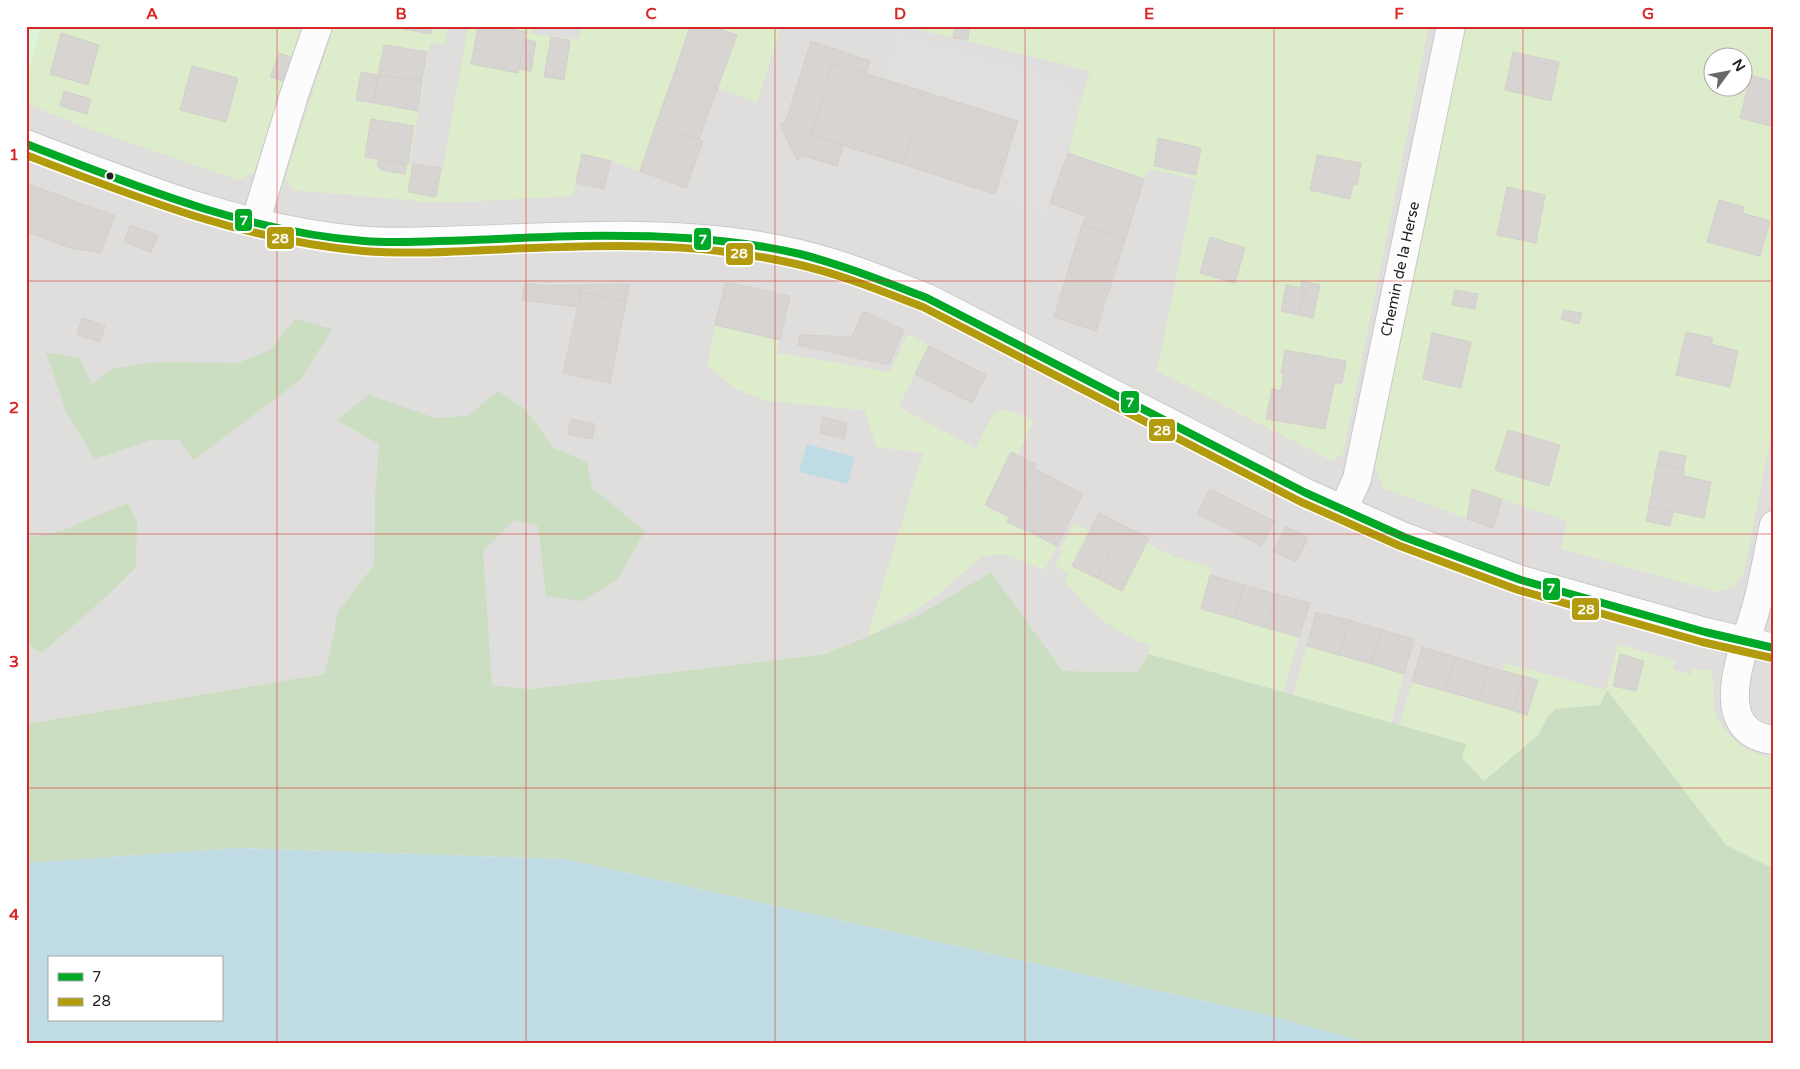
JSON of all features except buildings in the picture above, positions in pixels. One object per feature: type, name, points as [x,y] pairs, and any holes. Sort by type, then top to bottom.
[{"type":"street","points":[[255,223],[294,95],[318,26]]},
{"type":"street","name":"Chemin de la Herse","points":[[1343,510],[1357,479],[1451,26]]},
{"type":"street","points":[[26,144],[198,208],[255,223],[310,234],[357,240],[403,242],[600,236],[690,238],[781,250],[836,264],[927,298],[1298,489],[1404,537],[1521,580],[1745,642],[1774,648]]},
{"type":"street","points":[[1774,525],[1757,606],[1736,674],[1734,693],[1739,720],[1758,737],[1774,740]]},
{"type":"shaded area","points":[[26,26],[1774,26],[1774,869],[1726,846],[1607,690],[1600,705],[1556,709],[1548,716],[1538,735],[1465,745],[1148,654],[1138,672],[1063,671],[991,572],[919,615],[825,654],[530,689],[492,685],[26,769]]},
{"type":"shaded area","points":[[898,34],[1066,82],[1080,103],[1068,153],[1045,216],[995,194],[1018,121],[884,80]]},
{"type":"green space","points":[[26,26],[42,26],[26,78]]},
{"type":"green space","points":[[42,26],[303,26],[254,173],[238,180],[84,127],[26,103],[26,78]]},
{"type":"green space","points":[[334,26],[448,26],[445,44],[430,43],[410,164],[443,169],[468,26],[533,26],[531,34],[579,39],[582,26],[782,26],[757,103],[674,72],[640,171],[611,161],[604,189],[576,183],[573,195],[438,203],[293,190],[285,178]]},
{"type":"green space","points":[[903,26],[1429,26],[1343,454],[1332,461],[1157,371],[1196,179],[1149,169],[1144,179],[1068,153],[1080,103],[1090,72],[1064,64]]},
{"type":"green space","points":[[1464,26],[1774,26],[1774,421],[1744,573],[1735,586],[1718,592],[1561,549],[1567,521],[1502,499],[1493,528],[1383,488],[1375,468]]},
{"type":"green space","points":[[295,319],[332,329],[301,379],[194,460],[179,440],[152,440],[95,459],[66,412],[46,352],[79,358],[92,384],[112,369],[156,362],[238,363],[270,350]]},
{"type":"green space","points":[[715,325],[780,340],[777,353],[890,372],[908,334],[929,346],[898,407],[976,448],[987,425],[996,412],[1002,410],[1010,411],[1034,421],[1017,455],[1036,464],[1007,522],[1057,546],[1044,570],[1007,555],[990,555],[980,558],[940,593],[913,612],[867,637],[923,453],[877,447],[864,410],[768,401],[736,389],[707,366]]},
{"type":"green space","points":[[498,391],[525,409],[554,448],[587,462],[592,488],[645,531],[617,580],[582,601],[546,596],[538,526],[514,520],[483,551],[492,685],[530,689],[825,654],[919,615],[991,572],[1063,671],[1138,672],[1148,654],[1466,744],[1462,758],[1484,781],[1538,735],[1548,716],[1556,709],[1600,705],[1607,690],[1726,845],[1774,869],[1774,1043],[1370,1043],[1267,1015],[565,859],[239,848],[26,863],[26,724],[325,674],[338,612],[374,565],[375,497],[379,444],[336,420],[369,395],[435,418],[468,416]]},
{"type":"green space","points":[[128,503],[137,522],[136,567],[109,594],[42,653],[26,643],[26,538],[61,531]]},
{"type":"green space","points":[[1074,523],[1090,531],[1072,566],[1122,591],[1147,543],[1177,558],[1212,567],[1201,609],[1299,637],[1284,692],[1148,654],[1151,644],[1141,642],[1126,635],[1100,618],[1065,581],[1069,573],[1055,566],[1063,550],[1061,548]]},
{"type":"green space","points":[[1618,644],[1675,661],[1673,669],[1691,675],[1693,668],[1712,671],[1715,711],[1724,728],[1737,743],[1755,753],[1774,755],[1774,869],[1726,846],[1607,690],[1600,705],[1556,709],[1548,716],[1538,735],[1484,781],[1462,758],[1465,744],[1400,725],[1412,682],[1527,715],[1538,681],[1503,671],[1504,663],[1606,690]]},
{"type":"green space","points":[[1307,646],[1404,674],[1391,723],[1293,695]]},
{"type":"water","points":[[807,444],[855,457],[848,484],[799,472]]},
{"type":"water","points":[[239,848],[565,859],[1267,1015],[1370,1043],[26,1043],[26,863]]},
{"type":"transit line","name":"7","points":[[26,144],[108,176],[192,205],[277,228],[320,236],[392,242],[578,236],[689,238],[773,248],[816,258],[927,298],[1306,493],[1404,537],[1521,580],[1705,632],[1774,648]]},
{"type":"transit line","name":"28","points":[[26,155],[192,215],[276,238],[319,246],[363,251],[413,253],[591,246],[650,246],[738,253],[796,264],[828,273],[923,307],[1301,502],[1400,546],[1518,590],[1702,642],[1772,658]]}]
